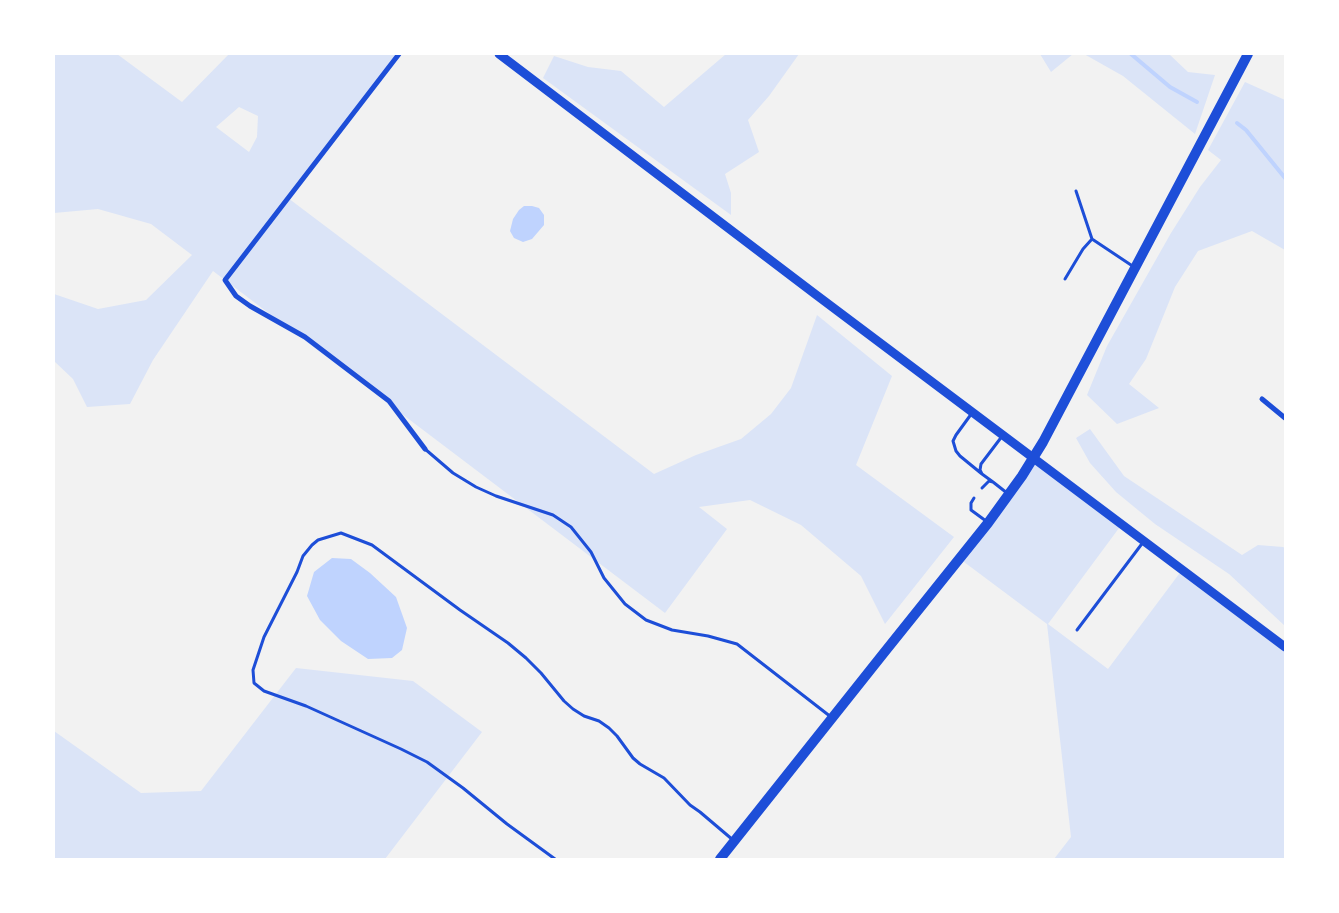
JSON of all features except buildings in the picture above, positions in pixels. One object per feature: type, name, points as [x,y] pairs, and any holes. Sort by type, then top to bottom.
[{"type":"main road","points":[[499,54],[1285,647]]},
{"type":"main road","points":[[720,859],[988,523],[1034,458],[1248,54]]},
{"type":"street","points":[[399,54],[224,280],[236,296],[305,337],[389,401],[425,449]]},
{"type":"street","points":[[1262,399],[1285,418]]},
{"type":"lane","points":[[1076,191],[1092,239],[1135,267]]},
{"type":"lane","points":[[1065,279],[1083,249],[1092,239]]},
{"type":"lane","points":[[973,412],[953,441],[956,451],[1009,495]]},
{"type":"lane","points":[[982,474],[980,470],[981,464],[1003,435]]},
{"type":"lane","points":[[425,449],[453,473],[476,487],[553,516],[571,527],[591,552],[604,578],[625,604],[646,620],[672,630],[708,636],[737,644],[832,718]]},
{"type":"lane","points":[[982,488],[989,481],[993,482]]},
{"type":"lane","points":[[974,498],[971,510],[988,523]]},
{"type":"lane","points":[[555,859],[427,762],[306,706],[264,691],[254,683],[253,670],[264,637],[297,572],[303,556],[312,544],[318,540],[341,533],[372,546],[508,643],[541,673],[573,709],[609,728],[633,758],[664,778],[690,805],[734,841]]},
{"type":"lane","points":[[1077,630],[1144,540]]},
{"type":"shaded area","points":[[54,54],[117,54],[182,102],[229,54],[399,54],[288,198],[654,474],[696,455],[741,439],[771,414],[791,388],[817,315],[892,376],[856,465],[954,537],[885,624],[861,576],[801,525],[750,500],[699,507],[727,529],[665,613],[213,271],[153,360],[130,404],[87,407],[73,379],[54,361],[54,294],[98,309],[146,300],[192,255],[151,224],[98,209],[54,213]],"holes":[[[239,107],[258,116],[257,137],[249,152],[216,127]]]},
{"type":"shaded area","points":[[726,54],[799,54],[769,96],[748,120],[759,152],[725,174],[731,193],[731,215],[543,78],[554,56],[588,67],[621,71],[664,107]]},
{"type":"shaded area","points":[[1040,54],[1073,54],[1051,72]]},
{"type":"shaded area","points":[[1084,54],[1169,54],[1188,72],[1215,75],[1195,134],[1123,76]]},
{"type":"shaded area","points":[[1245,82],[1285,100],[1285,250],[1252,231],[1198,251],[1175,287],[1146,359],[1129,384],[1159,408],[1117,424],[1087,395],[1107,346],[1171,233],[1200,187],[1221,160],[1208,150]]},
{"type":"shaded area","points":[[1090,429],[1124,476],[1242,555],[1258,545],[1285,548],[1285,626],[1229,574],[1155,524],[1116,492],[1090,463],[1076,438]]},
{"type":"shaded area","points":[[1034,458],[1122,524],[1048,624],[1108,669],[1182,570],[1285,647],[1285,859],[1054,859],[1071,837],[1047,624],[960,559]]},
{"type":"shaded area","points":[[296,668],[413,681],[482,732],[385,859],[54,859],[54,731],[141,793],[201,791]]},
{"type":"water","points":[[524,206],[539,208],[544,215],[544,225],[532,239],[523,242],[514,238],[510,231],[513,219]]},
{"type":"water","points":[[332,558],[351,559],[370,573],[396,597],[407,628],[402,650],[392,658],[368,659],[341,641],[320,620],[307,596],[314,572]]},
{"type":"waterway","points":[[1131,54],[1170,87],[1197,102]]},
{"type":"waterway","points":[[1237,123],[1246,130],[1285,178]]}]
